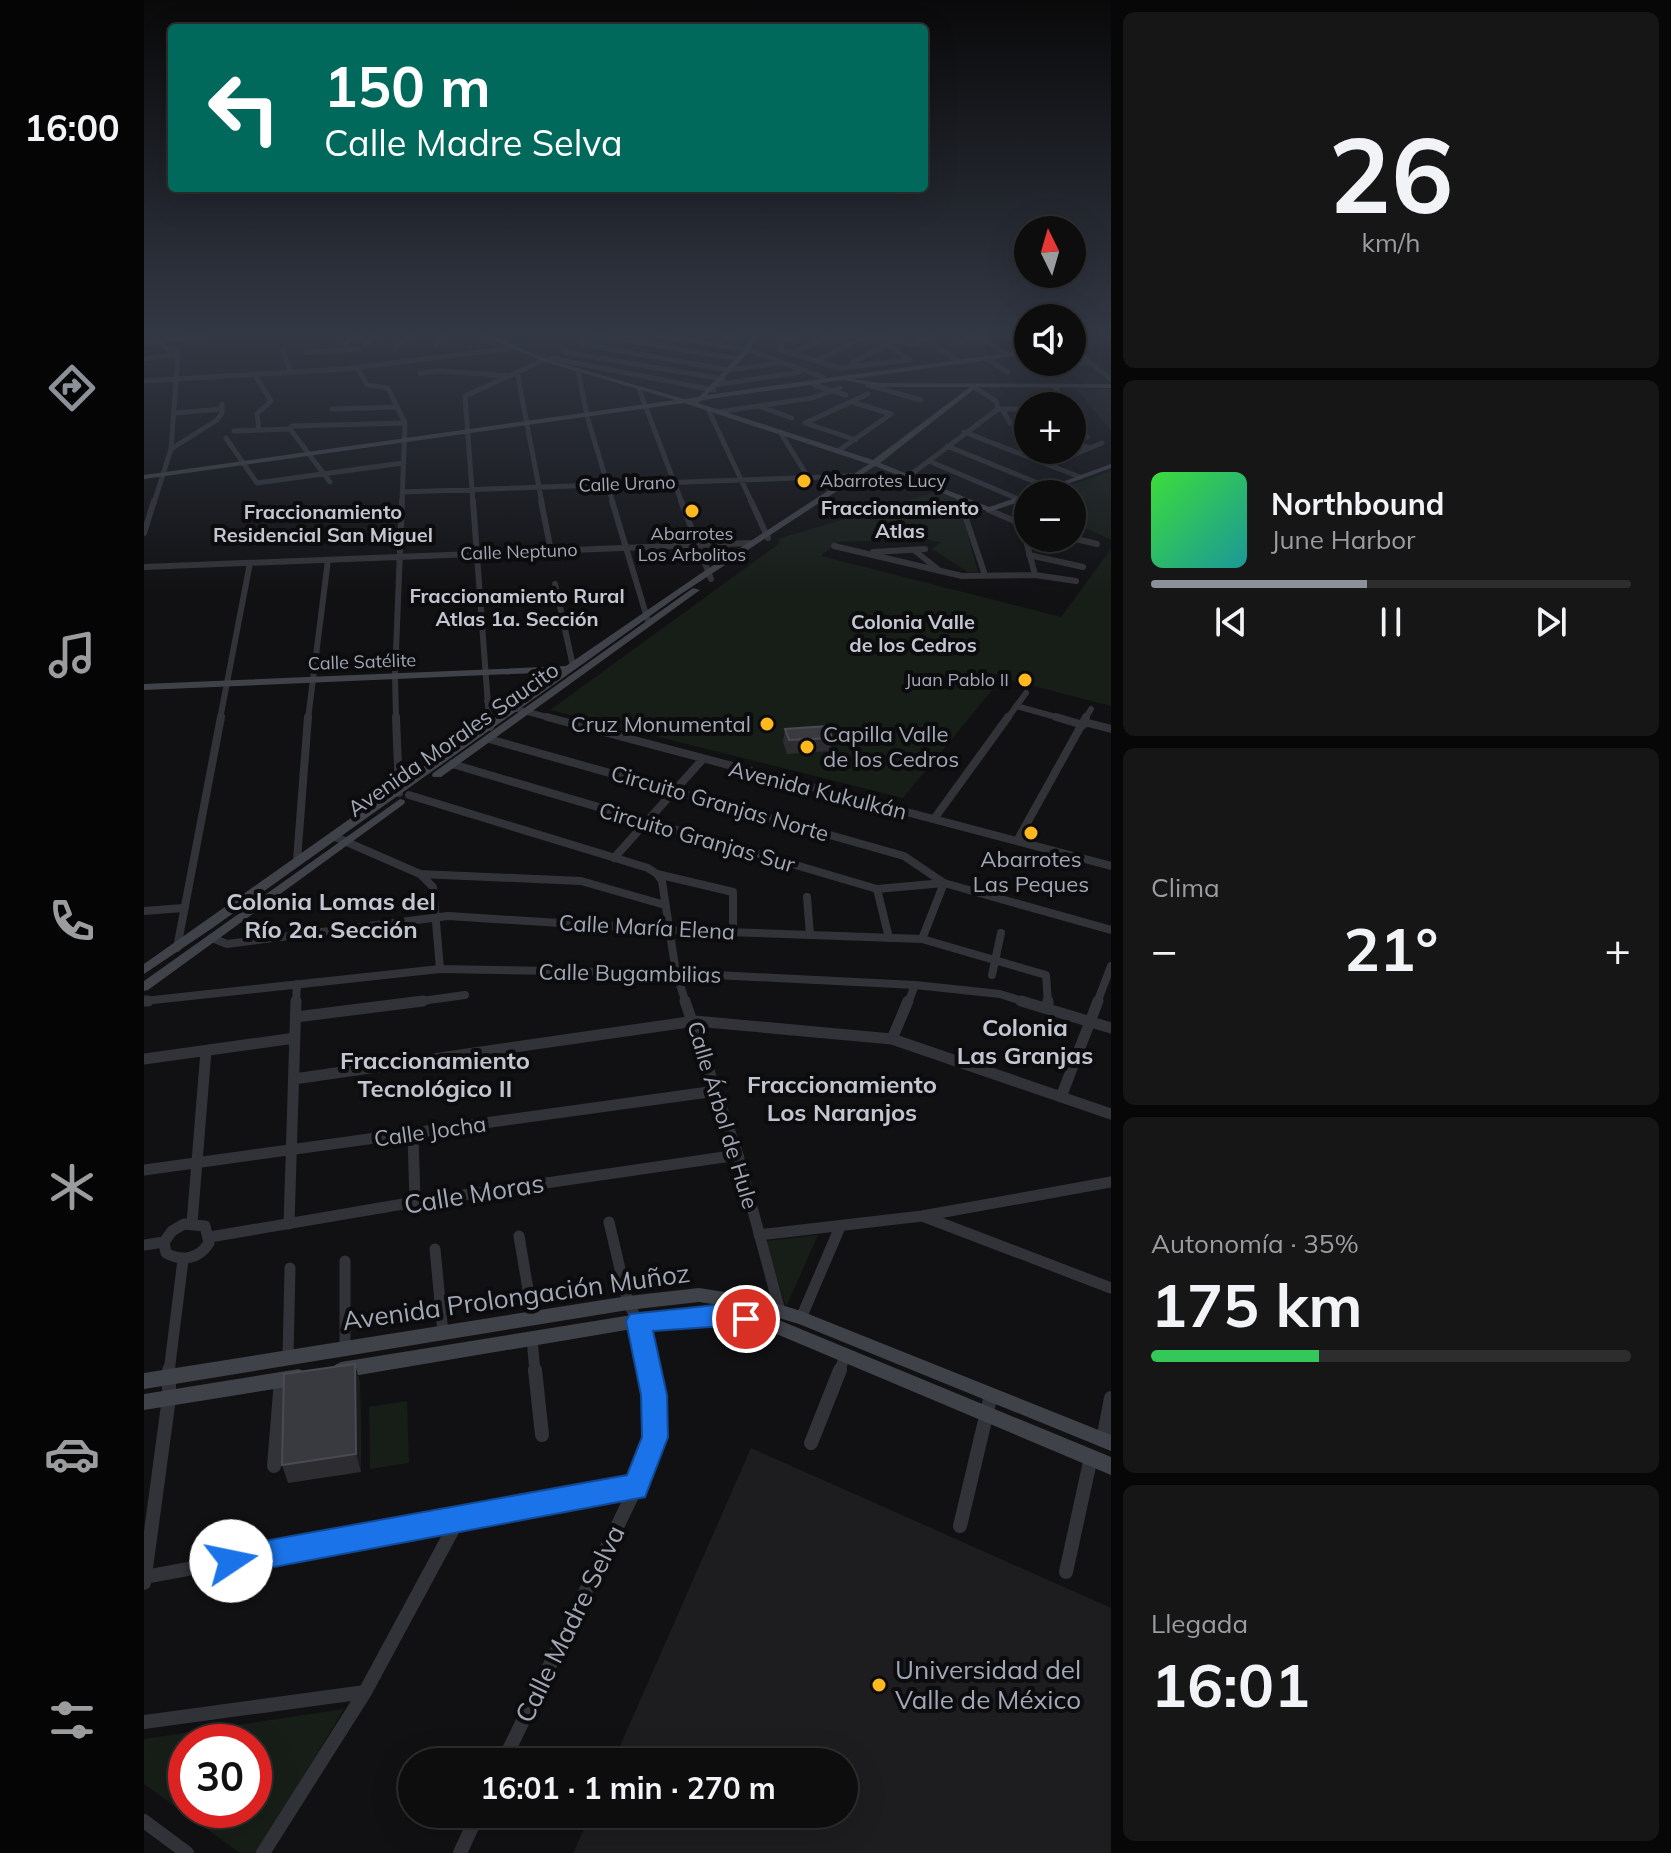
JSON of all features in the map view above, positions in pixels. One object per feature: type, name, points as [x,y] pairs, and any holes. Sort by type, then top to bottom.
[{"type":"main road","points":[[144,477],[547,421]]},
{"type":"main road","points":[[747,421],[874,463],[989,510],[1014,501]]},
{"type":"main road","name":"Avenida Morales Saucito","points":[[710,575],[749,543],[783,527],[782,524],[874,463],[927,421]]},
{"type":"main road","points":[[1072,480],[1111,466]]},
{"type":"main road","name":"Avenida Morales Saucito","points":[[144,987],[338,839],[767,535]]},
{"type":"main road","name":"Calle Satélite","points":[[144,687],[574,669]]},
{"type":"main road","name":"Avenida Morales Saucito","points":[[404,794],[452,764],[490,733]]},
{"type":"main road","name":"Avenida Morales Saucito","points":[[144,970],[297,860],[338,839]]},
{"type":"main road","name":"Avenida Prolongación Muñoz","points":[[144,1381],[628,1303],[699,1295],[801,1318],[1107,1442]]},
{"type":"main road","name":"Avenida Prolongación Muñoz","points":[[144,1402],[638,1321],[725,1315],[768,1323],[1111,1466]]},
{"type":"street","points":[[144,533],[171,449],[175,421]]},
{"type":"street","points":[[171,449],[215,421]]},
{"type":"street","points":[[258,421],[259,430]]},
{"type":"street","points":[[469,421],[490,733]]},
{"type":"street","points":[[589,421],[648,619]]},
{"type":"street","points":[[650,421],[710,575]]},
{"type":"street","points":[[714,421],[767,535]]},
{"type":"street","points":[[808,421],[805,423],[856,440]]},
{"type":"street","points":[[838,451],[881,421]]},
{"type":"street","points":[[909,476],[980,421]]},
{"type":"street","points":[[234,431],[405,423],[395,676],[404,794],[648,868],[657,874],[733,892],[733,932]]},
{"type":"street","points":[[529,424],[551,551]]},
{"type":"street","points":[[291,428],[330,482]]},
{"type":"street","points":[[780,432],[808,477]]},
{"type":"street","points":[[964,432],[1080,477]]},
{"type":"street","points":[[226,438],[257,483],[403,463]]},
{"type":"street","points":[[1049,465],[1102,443]]},
{"type":"street","points":[[947,446],[1030,480]]},
{"type":"street","points":[[1086,447],[1091,448]]},
{"type":"street","points":[[929,461],[1014,497]]},
{"type":"street","name":"Calle Urano","points":[[402,492],[852,476]]},
{"type":"street","points":[[959,497],[985,575]]},
{"type":"street","points":[[989,510],[1014,521]]},
{"type":"street","points":[[1086,541],[1097,544]]},
{"type":"street","name":"Calle Neptuno","points":[[144,567],[749,543]]},
{"type":"street","points":[[834,546],[942,573],[1035,575],[1076,581]]},
{"type":"street","points":[[864,553],[925,549]]},
{"type":"street","points":[[913,550],[942,573]]},
{"type":"street","points":[[1029,552],[1035,575]]},
{"type":"street","points":[[1029,555],[1083,567]]},
{"type":"street","points":[[297,860],[311,680],[328,560]]},
{"type":"street","points":[[177,948],[250,563]]},
{"type":"street","points":[[555,584],[574,669]]},
{"type":"street","points":[[934,819],[1026,693]]},
{"type":"street","name":"Avenida Kukulkán","points":[[487,701],[1111,866]]},
{"type":"street","points":[[1016,706],[1111,729]]},
{"type":"street","points":[[1017,841],[1091,709]]},
{"type":"street","name":"Circuito Granjas Norte","points":[[490,733],[904,856],[944,883]]},
{"type":"street","points":[[614,858],[702,760]]},
{"type":"street","name":"Circuito Granjas Sur","points":[[452,764],[877,889],[944,883]]},
{"type":"street","points":[[338,839],[420,874],[581,881],[665,905]]},
{"type":"street","points":[[420,874],[433,887],[438,917],[440,969]]},
{"type":"street","name":"Calle Árbol de Hule","points":[[657,874],[662,881],[676,973],[695,1021],[738,1155],[780,1311]]},
{"type":"street","points":[[922,939],[944,883],[1111,930]]},
{"type":"street","points":[[877,889],[889,938]]},
{"type":"street","points":[[807,897],[810,935]]},
{"type":"street","points":[[144,911],[183,908]]},
{"type":"street","name":"Calle María Elena","points":[[212,938],[227,944],[438,917],[671,930],[922,939],[1046,975],[1048,1009]]},
{"type":"street","points":[[992,975],[1001,933]]},
{"type":"street","points":[[1061,1097],[1111,966]]},
{"type":"street","name":"Calle Bugambilias","points":[[144,1001],[440,969],[676,973],[915,985],[1000,994],[1111,1028]]},
{"type":"street","points":[[289,1224],[297,984]]},
{"type":"street","points":[[892,1039],[915,985]]},
{"type":"street","points":[[296,1017],[465,995]]},
{"type":"street","points":[[294,1079],[695,1021],[892,1039],[1111,1114]]},
{"type":"street","points":[[144,1059],[295,1038]]},
{"type":"street","points":[[192,1223],[206,1051]]},
{"type":"street","name":"Calle Jocha","points":[[144,1170],[716,1091]]},
{"type":"street","points":[[413,1134],[415,1202]]},
{"type":"street","name":"Calle Moras","points":[[210,1237],[415,1202],[738,1155]]},
{"type":"street","points":[[759,1235],[922,1216],[1111,1182]]},
{"type":"street","points":[[922,1216],[1111,1288]]},
{"type":"street","name":"Calle Madre Selva","points":[[510,1748],[635,1487],[655,1437],[654,1395],[638,1321],[628,1303],[609,1222]]},
{"type":"street","points":[[144,1245],[164,1242],[172,1231],[192,1223],[205,1226],[210,1237],[205,1249],[183,1260],[170,1257],[164,1242]]},
{"type":"street","points":[[801,1318],[840,1227]]},
{"type":"street","points":[[519,1236],[533,1319]]},
{"type":"street","points":[[435,1249],[443,1333]]},
{"type":"street","points":[[144,1583],[169,1398],[168,1377],[183,1260]]},
{"type":"street","points":[[345,1261],[345,1347]]},
{"type":"street","points":[[288,1357],[290,1268]]},
{"type":"street","points":[[532,1338],[542,1435]]},
{"type":"street","points":[[811,1443],[845,1356]]},
{"type":"street","points":[[274,1466],[281,1380]]},
{"type":"street","points":[[960,1526],[991,1395]]},
{"type":"street","points":[[1107,1442],[1111,1398]]},
{"type":"street","points":[[1066,1572],[1091,1457]]},
{"type":"street","points":[[144,1577],[635,1487]]},
{"type":"street","points":[[263,1853],[365,1692],[459,1518]]},
{"type":"street","points":[[144,1722],[365,1692]]},
{"type":"street","points":[[144,1821],[187,1853]]},
{"type":"street","points":[[460,1853],[472,1828]]},
{"type":"shaded area","points":[[1111,471],[1111,540],[1086,528],[1086,480]]},
{"type":"shaded area","points":[[939,491],[958,500],[978,572],[968,572],[932,549],[941,542],[921,539],[838,542],[821,556],[1061,617],[1111,549],[1111,706],[1002,678],[903,798],[550,710],[777,545],[780,541],[777,539]]},
{"type":"shaded area","points":[[818,1235],[786,1307],[766,1241]]},
{"type":"shaded area","points":[[407,1401],[409,1463],[370,1469],[369,1407]]},
{"type":"shaded area","name":"Universidad del Valle de México","points":[[751,1448],[1111,1608],[1111,1853],[573,1853],[585,1828],[858,1828],[858,1748],[619,1748]]},
{"type":"shaded area","points":[[344,1709],[257,1853],[240,1853],[205,1828],[272,1828],[272,1724],[244,1724]]},
{"type":"shaded area","points":[[168,1735],[168,1801],[144,1784],[144,1739]]},
{"type":"building","points":[[828,726],[832,738],[789,740],[785,729]]},
{"type":"building","points":[[355,1364],[356,1454],[282,1465],[284,1374]]},
{"type":"place","name":"Abarrotes Lucy","points":[[804,481]]},
{"type":"place","name":"Abarrotes Los Arbolitos","points":[[692,511]]},
{"type":"place","name":"Juan Pablo II","points":[[1025,680]]},
{"type":"place","name":"Cruz Monumental","points":[[767,724]]},
{"type":"place","name":"Capilla Valle de los Cedros","points":[[807,747]]},
{"type":"place","name":"Abarrotes Las Peques","points":[[1031,833]]},
{"type":"place","name":"Universidad del Valle de México","points":[[879,1685]]},
{"type":"district","name":"Fraccionamiento Atlas","points":[[900,520]]},
{"type":"district","name":"Fraccionamiento Residencial San Miguel","points":[[323,524]]},
{"type":"district","name":"Fraccionamiento Rural Atlas 1a. Sección","points":[[517,608]]},
{"type":"district","name":"Colonia Valle de los Cedros","points":[[913,634]]},
{"type":"district","name":"Colonia Lomas del Río 2a. Sección","points":[[331,916]]},
{"type":"district","name":"Colonia Las Granjas","points":[[1025,1042]]},
{"type":"district","name":"Fraccionamiento Tecnológico II","points":[[435,1075]]},
{"type":"district","name":"Fraccionamiento Los Naranjos","points":[[842,1099]]},
{"type":"route","points":[[231,1561],[635,1487],[646,1467],[655,1437],[654,1395],[638,1321],[725,1315],[746,1319]]}]
